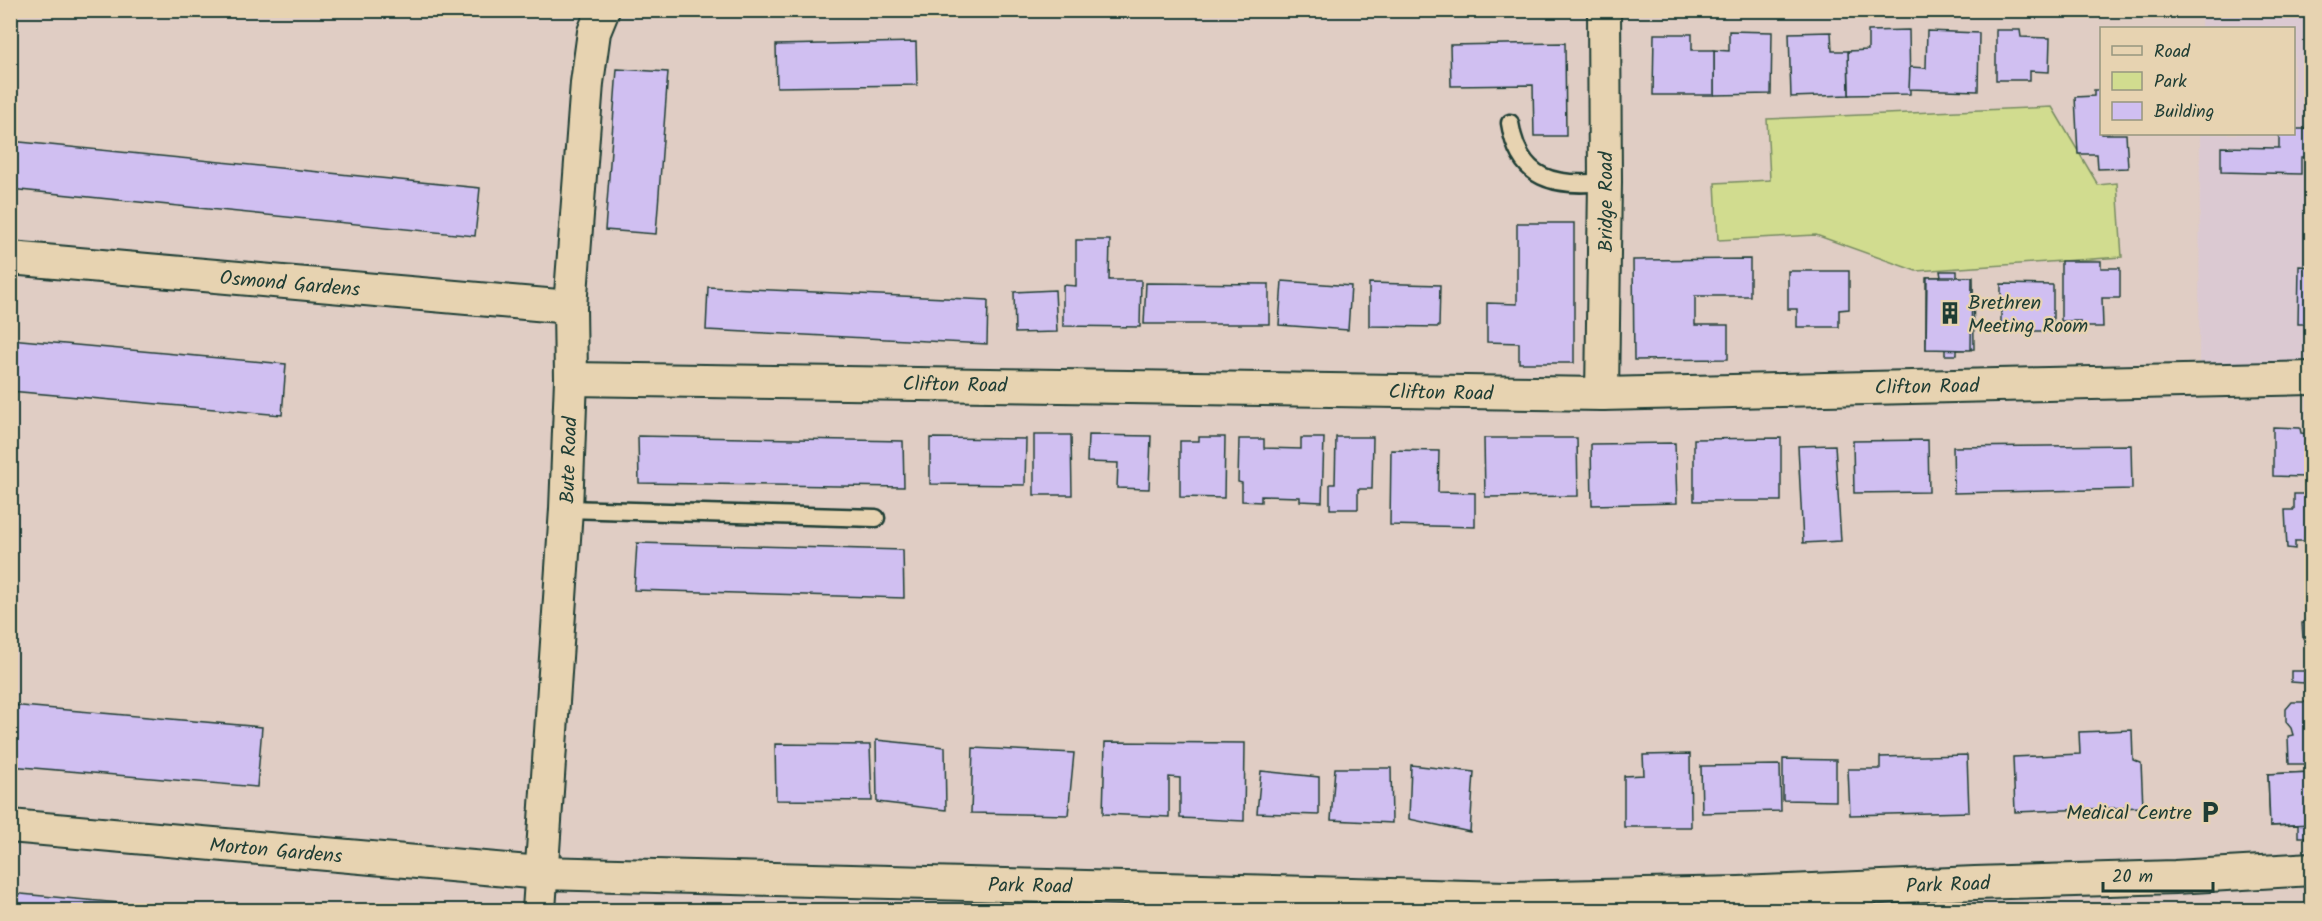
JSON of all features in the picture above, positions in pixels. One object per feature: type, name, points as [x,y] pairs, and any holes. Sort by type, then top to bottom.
[{"type":"street","name":"Bute Road","points":[[539,910],[566,509],[571,379],[570,307],[587,83],[594,32],[603,10]]},
{"type":"street","name":"Bridge Road","points":[[1602,394],[1605,182],[1604,10]]},
{"type":"street","name":"Osmond Gardens","points":[[10,258],[570,307]]},
{"type":"street","name":"Clifton Road","points":[[571,379],[1602,394],[2312,378]]},
{"type":"street","name":"Morton Gardens","points":[[10,826],[541,873]]},
{"type":"street","name":"Park Road","points":[[541,873],[1508,904],[1728,893],[2175,877],[2312,869]]},
{"type":"lane","points":[[1510,123],[1512,138],[1519,155],[1535,173],[1559,182],[1576,184],[1605,182]]},
{"type":"lane","points":[[566,509],[876,519]]},
{"type":"shaded area","points":[[2201,11],[2311,11],[2311,361],[2199,364],[2200,135],[2295,135],[2295,27],[2201,27]]},
{"type":"green space","points":[[2052,107],[2098,185],[2117,183],[2122,257],[1916,271],[1816,235],[1718,240],[1715,183],[1770,180],[1767,119]]},
{"type":"building","points":[[1909,30],[1910,94],[1849,95],[1848,51],[1868,50],[1868,31]]},
{"type":"building","points":[[1996,30],[2020,30],[2021,37],[2050,38],[2049,72],[2030,71],[2030,80],[1996,80]]},
{"type":"building","points":[[1729,31],[1772,32],[1771,94],[1714,95],[1714,50],[1729,51]]},
{"type":"building","points":[[1927,31],[1979,33],[1978,91],[1909,89],[1910,67],[1926,68]]},
{"type":"building","points":[[1831,32],[1832,51],[1848,51],[1849,95],[1791,97],[1789,33]]},
{"type":"building","points":[[1654,34],[1692,34],[1692,50],[1714,50],[1714,95],[1653,95]]},
{"type":"building","points":[[916,42],[917,85],[777,87],[776,45]]},
{"type":"building","points":[[1565,43],[1566,136],[1534,136],[1533,85],[1451,86],[1450,45]]},
{"type":"building","points":[[617,69],[668,72],[656,234],[605,230]]},
{"type":"building","points":[[2094,90],[2100,90],[2100,135],[2126,135],[2128,168],[2098,169],[2097,154],[2078,154],[2075,97],[2094,96]]},
{"type":"building","points":[[2295,129],[2312,129],[2312,157],[2301,157],[2301,174],[2221,172],[2221,147],[2279,148],[2279,135],[2295,135]]},
{"type":"building","points":[[10,141],[480,188],[475,236],[10,189]]},
{"type":"building","points":[[1517,223],[1574,223],[1574,363],[1519,363],[1519,343],[1487,342],[1487,303],[1517,304]]},
{"type":"building","points":[[1076,240],[1110,240],[1109,280],[1141,280],[1140,327],[1063,326],[1063,285],[1076,286]]},
{"type":"building","points":[[1750,259],[1750,296],[1695,296],[1695,325],[1728,325],[1728,359],[1634,360],[1633,260]]},
{"type":"building","points":[[2061,261],[2101,261],[2101,268],[2120,268],[2120,298],[2102,298],[2103,327],[2080,327],[2080,321],[2061,321]]},
{"type":"building","points":[[2299,266],[2312,267],[2312,324],[2298,324]]},
{"type":"building","points":[[1788,271],[1849,271],[1849,309],[1839,310],[1839,327],[1797,327],[1797,309],[1788,309]]},
{"type":"building","name":"Brethren Meeting Room","points":[[1940,271],[1957,271],[1957,277],[1973,277],[1974,349],[1957,350],[1957,355],[1945,355],[1945,349],[1926,349],[1926,277],[1941,277]]},
{"type":"building","name":"Brethren Meeting Room","points":[[1927,277],[1972,277],[1971,350],[1926,349]]},
{"type":"building","points":[[1282,281],[1351,286],[1348,330],[1279,325]]},
{"type":"building","points":[[1146,283],[1269,284],[1269,324],[1144,324]]},
{"type":"building","points":[[1369,283],[1440,285],[1439,327],[1369,326]]},
{"type":"building","points":[[2001,284],[2053,285],[2053,331],[2001,331]]},
{"type":"building","points":[[708,287],[988,300],[987,344],[706,330]]},
{"type":"building","points":[[1055,290],[1057,332],[1015,333],[1014,292]]},
{"type":"building","points":[[10,339],[286,364],[282,415],[10,391]]},
{"type":"building","points":[[2273,427],[2300,428],[2301,433],[2309,434],[2309,429],[2312,428],[2312,465],[2305,465],[2305,477],[2273,476]]},
{"type":"building","points":[[1034,435],[1071,435],[1072,495],[1034,495]]},
{"type":"building","points":[[1088,435],[1151,436],[1149,489],[1117,488],[1118,463],[1087,462]]},
{"type":"building","points":[[638,436],[903,441],[904,487],[639,483]]},
{"type":"building","points":[[1199,437],[1225,437],[1224,498],[1180,497],[1180,441],[1199,441]]},
{"type":"building","points":[[1336,437],[1373,437],[1372,489],[1358,489],[1358,509],[1330,509],[1330,484],[1335,484]]},
{"type":"building","points":[[930,438],[1026,439],[1025,485],[930,484]]},
{"type":"building","points":[[1301,438],[1324,438],[1322,502],[1300,501],[1300,497],[1261,496],[1261,502],[1242,501],[1242,483],[1238,482],[1239,439],[1264,439],[1264,448],[1301,449]]},
{"type":"building","points":[[1484,438],[1577,438],[1578,496],[1485,497]]},
{"type":"building","points":[[1781,438],[1781,501],[1694,501],[1694,439]]},
{"type":"building","points":[[1928,440],[1929,492],[1854,493],[1853,441]]},
{"type":"building","points":[[1675,443],[1677,503],[1592,505],[1591,444]]},
{"type":"building","points":[[1835,445],[1841,541],[1803,543],[1798,446]]},
{"type":"building","points":[[2131,445],[2132,489],[1954,493],[1953,447]]},
{"type":"building","points":[[1391,450],[1439,451],[1438,492],[1475,493],[1475,527],[1390,525]]},
{"type":"building","points":[[2304,484],[2312,484],[2312,541],[2295,541],[2295,549],[2287,548],[2285,510],[2294,510],[2294,494],[2305,494]]},
{"type":"building","points":[[637,543],[903,550],[904,598],[634,590]]},
{"type":"building","points":[[2306,560],[2312,560],[2312,575],[2307,575]]},
{"type":"building","points":[[2302,623],[2312,623],[2312,651],[2309,651],[2309,638],[2303,638]]},
{"type":"building","points":[[2291,671],[2305,671],[2304,683],[2291,682]]},
{"type":"building","points":[[2292,702],[2312,702],[2312,764],[2289,764],[2288,736],[2293,735],[2286,722],[2286,709]]},
{"type":"building","points":[[10,705],[262,727],[257,787],[10,766]]},
{"type":"building","points":[[2132,730],[2133,760],[2141,763],[2143,807],[2015,812],[2013,757],[2080,754],[2079,732]]},
{"type":"building","points":[[876,740],[945,747],[946,810],[877,802]]},
{"type":"building","points":[[1105,742],[1245,743],[1244,821],[1180,818],[1180,778],[1169,777],[1169,817],[1103,814]]},
{"type":"building","points":[[775,744],[870,745],[872,801],[776,800]]},
{"type":"building","points":[[973,748],[1074,753],[1068,815],[971,813]]},
{"type":"building","points":[[1690,754],[1691,827],[1624,827],[1624,776],[1644,775],[1643,755]]},
{"type":"building","points":[[1967,755],[1969,812],[1850,815],[1848,769],[1880,769],[1880,757]]},
{"type":"building","points":[[1783,759],[1836,760],[1836,801],[1783,800]]},
{"type":"building","points":[[1411,765],[1474,772],[1470,832],[1409,819]]},
{"type":"building","points":[[1780,765],[1781,811],[1702,813],[1701,766]]},
{"type":"building","points":[[1335,768],[1391,768],[1392,823],[1331,820]]},
{"type":"building","points":[[1261,771],[1319,777],[1319,815],[1257,813]]},
{"type":"building","points":[[2312,772],[2312,837],[2298,837],[2298,825],[2270,826],[2268,774]]},
{"type":"building","points":[[2312,772],[2312,824],[2270,826],[2268,774]]},
{"type":"building","points":[[10,893],[197,910],[10,910]]},
{"type":"place","name":"Brethren Meeting Room","points":[[1950,313]]},
{"type":"place","name":"Medical Centre","points":[[2210,812]]}]
